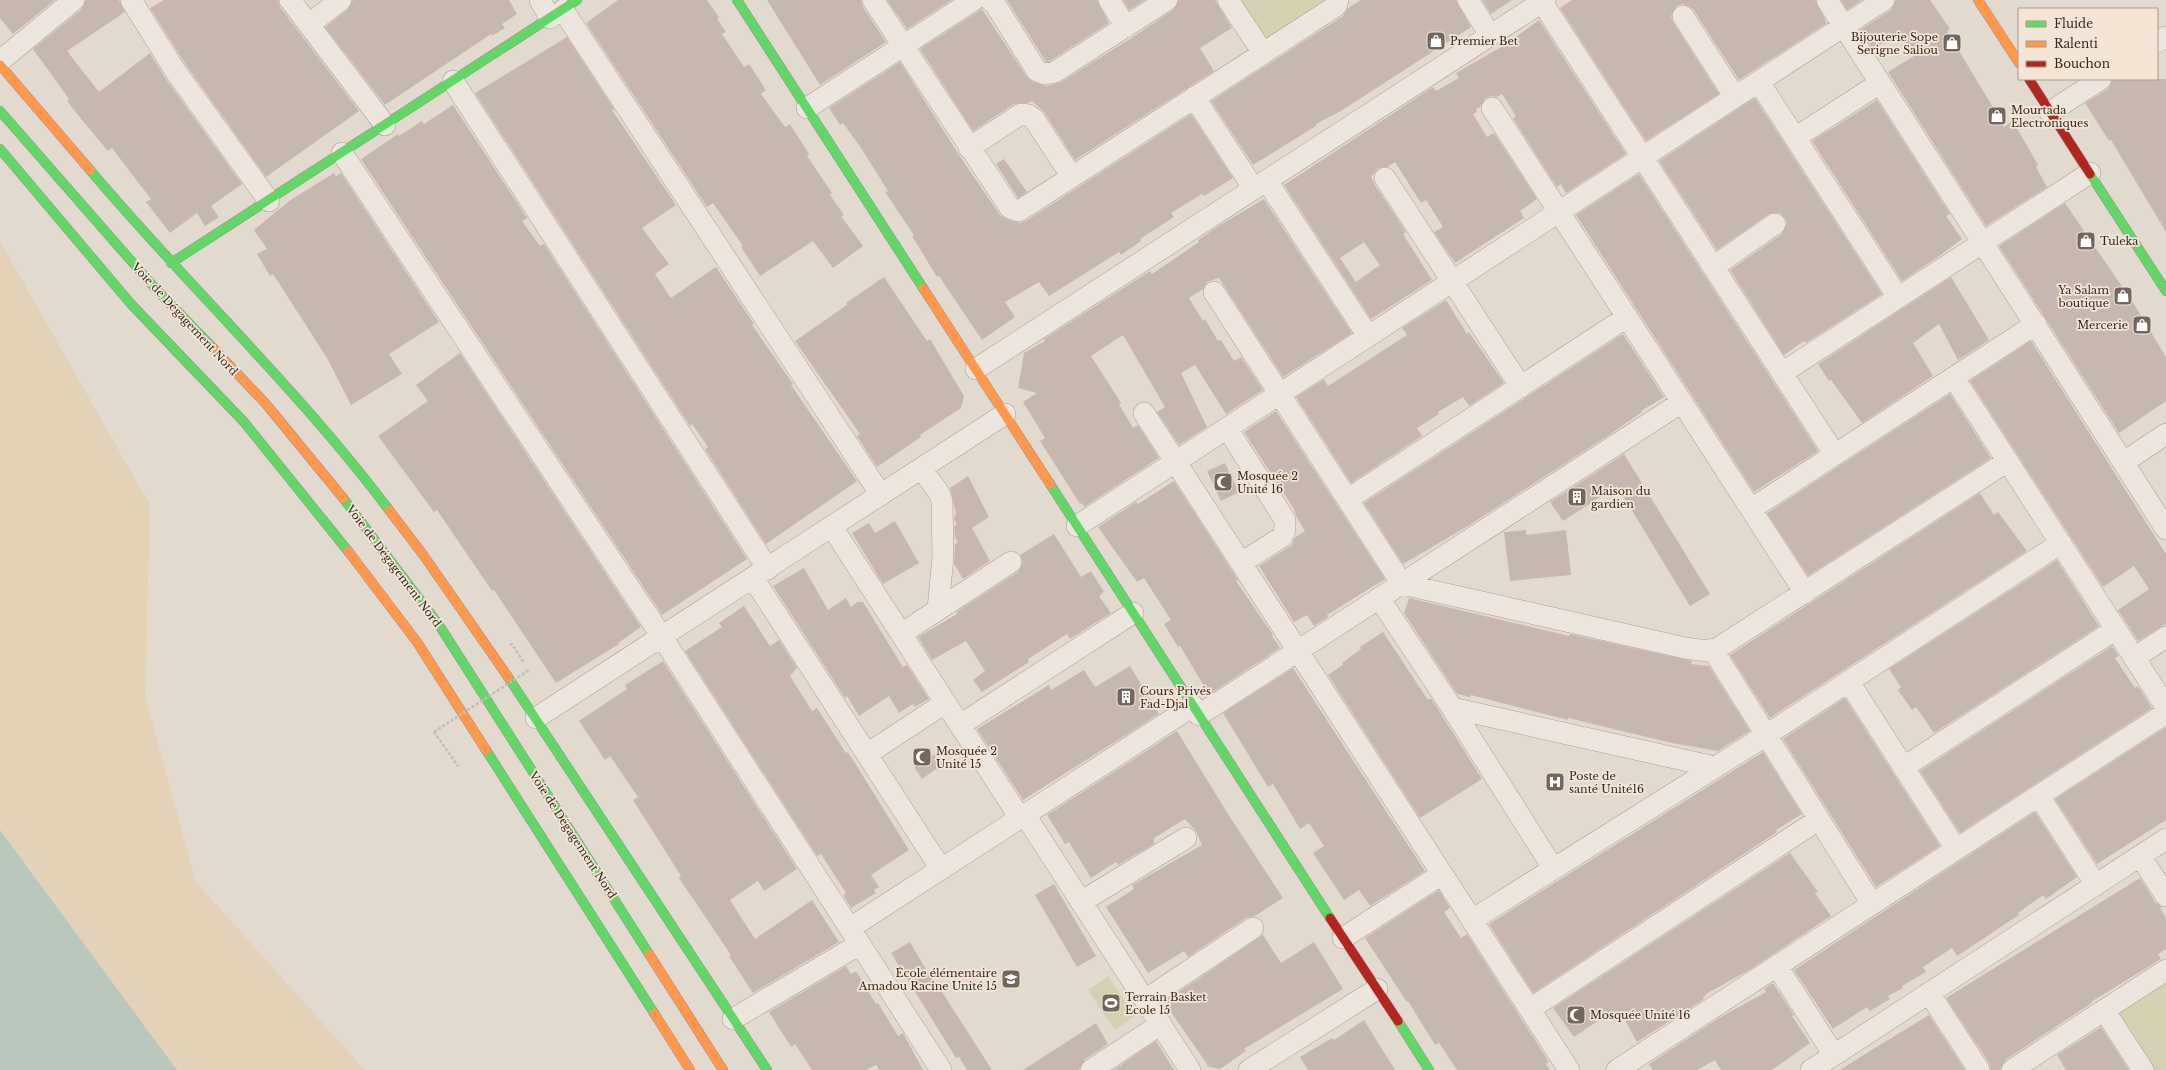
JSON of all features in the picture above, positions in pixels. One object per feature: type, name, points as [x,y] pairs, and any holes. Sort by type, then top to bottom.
[{"type":"main road","points":[[737,0],[1429,1070]]},
{"type":"main road","points":[[1978,0],[2018,61]]},
{"type":"main road","points":[[171,263],[564,9]]},
{"type":"main road","points":[[0,65],[171,263],[258,355],[362,474],[424,556],[536,718],[766,1070]]},
{"type":"main road","points":[[2030,80],[2166,291]]},
{"type":"main road","name":"Voie de Dégagement Nord","points":[[0,111],[154,287],[266,404],[353,510],[439,624],[723,1070]]},
{"type":"main road","points":[[0,149],[131,304],[244,422],[332,530],[417,642],[690,1070]]},
{"type":"street","points":[[0,61],[74,0]]},
{"type":"street","points":[[131,0],[176,72],[269,201]]},
{"type":"street","points":[[290,0],[385,125]]},
{"type":"street","points":[[309,24],[341,0]]},
{"type":"street","points":[[540,0],[564,9],[881,495]]},
{"type":"street","points":[[873,0],[969,148],[1010,208],[1019,211],[1336,6],[1338,0]]},
{"type":"street","points":[[807,108],[974,0]]},
{"type":"street","points":[[990,0],[995,4],[1037,71],[1045,74],[1055,72],[1167,0]]},
{"type":"street","points":[[1109,0],[1126,27]]},
{"type":"street","points":[[1228,0],[1263,53]]},
{"type":"street","points":[[1468,0],[1490,35]]},
{"type":"street","points":[[1826,0],[2036,324],[2166,529]]},
{"type":"street","points":[[1077,526],[1884,0]]},
{"type":"street","points":[[976,370],[1543,1],[1835,455]]},
{"type":"street","points":[[1683,16],[1735,97]]},
{"type":"street","points":[[2050,112],[2099,80]]},
{"type":"street","points":[[453,81],[760,573],[867,754],[941,869]]},
{"type":"street","points":[[1759,82],[1898,298]]},
{"type":"street","points":[[1795,138],[1880,83]]},
{"type":"street","points":[[1194,97],[1260,185],[1368,336]]},
{"type":"street","points":[[1492,108],[1805,593]]},
{"type":"street","points":[[969,148],[1021,114],[1028,115],[1034,119],[1072,177]]},
{"type":"street","points":[[342,153],[662,637],[941,1070]]},
{"type":"street","points":[[1782,373],[2090,173]]},
{"type":"street","points":[[1386,178],[1521,386]]},
{"type":"street","points":[[1714,267],[1775,224]]},
{"type":"street","points":[[1214,292],[1402,584],[1685,648],[1712,650],[1805,593],[2008,461]]},
{"type":"street","points":[[1348,499],[1627,317]]},
{"type":"street","points":[[1751,509],[2036,324]]},
{"type":"street","points":[[1954,378],[2166,707]]},
{"type":"street","points":[[733,1019],[855,936],[941,869],[1022,816],[1196,710],[1298,651],[1682,402]]},
{"type":"street","points":[[1144,413],[1569,1070]]},
{"type":"street","points":[[536,718],[1005,414]]},
{"type":"street","points":[[1227,428],[1285,520],[1285,530],[1282,537],[1241,563]]},
{"type":"street","points":[[2124,462],[2166,434]]},
{"type":"street","points":[[922,469],[939,492],[942,501],[943,557],[938,609]]},
{"type":"street","points":[[832,527],[945,703],[1081,902],[1190,1070]]},
{"type":"street","points":[[1472,920],[1765,736],[2060,543]]},
{"type":"street","points":[[901,634],[1011,562]]},
{"type":"street","points":[[1379,598],[1452,708],[1554,868]]},
{"type":"street","points":[[960,725],[1133,612]]},
{"type":"street","points":[[1904,766],[2116,629]]},
{"type":"street","points":[[2134,658],[2166,637]]},
{"type":"street","points":[[1712,650],[1872,904]]},
{"type":"street","points":[[1849,682],[1956,849]]},
{"type":"street","points":[[867,754],[945,703]]},
{"type":"street","points":[[1452,708],[1715,767]]},
{"type":"street","points":[[1617,1070],[2166,713]]},
{"type":"street","points":[[2039,796],[2096,885]]},
{"type":"street","points":[[1530,1009],[1818,820]]},
{"type":"street","points":[[1081,902],[1186,838]]},
{"type":"street","points":[[1811,1070],[2166,839]]},
{"type":"street","points":[[2140,856],[2166,896]]},
{"type":"street","points":[[1343,938],[1442,874]]},
{"type":"street","points":[[1145,1000],[1252,928]]},
{"type":"street","points":[[1776,966],[1834,1055]]},
{"type":"street","points":[[2012,1070],[2166,970]]},
{"type":"street","points":[[1249,1070],[1377,989]]},
{"type":"street","points":[[1929,993],[1979,1070]]},
{"type":"street","points":[[2104,1010],[2143,1070]]},
{"type":"street","points":[[1091,1070],[1160,1024]]},
{"type":"path","points":[[458,766],[434,732],[529,670],[512,644]]},
{"type":"shaded area","points":[[1233,0],[1334,0],[1263,46]]},
{"type":"shaded area","points":[[0,830],[177,1070],[0,1070]]},
{"type":"shaded area","name":"Terrain Basket Ecole 15","points":[[1108,976],[1135,1016],[1115,1030],[1088,990]]},
{"type":"shaded area","points":[[2166,976],[2166,1070],[2149,1070],[2112,1011]]},
{"type":"sand","points":[[0,241],[150,505],[145,696],[196,882],[365,1070],[177,1070],[0,830]]},
{"type":"building","points":[[0,0],[55,0],[13,34],[0,18]]},
{"type":"building","points":[[86,0],[119,0],[125,12],[67,51],[99,92],[150,53],[166,79],[242,184],[211,206],[219,217],[205,226],[197,213],[170,233],[146,202],[151,199],[112,148],[108,151],[67,101],[69,99],[33,49],[82,9]]},
{"type":"building","points":[[164,0],[278,0],[280,7],[359,111],[266,177],[186,65],[150,8]]},
{"type":"building","points":[[353,0],[509,0],[517,14],[502,24],[505,28],[492,36],[491,34],[385,105],[325,27],[348,9]]},
{"type":"building","points":[[618,0],[707,0],[719,17],[717,19],[726,32],[722,34],[744,67],[749,64],[766,90],[761,94],[785,127],[790,124],[809,154],[807,156],[832,193],[830,195],[844,215],[841,216],[863,246],[833,268],[813,241],[760,276],[741,247],[743,246],[713,203],[707,207],[586,23]]},
{"type":"building","points":[[767,0],[861,0],[863,7],[886,42],[820,85]]},
{"type":"building","points":[[887,0],[952,0],[907,29]]},
{"type":"building","points":[[1007,0],[1097,0],[1109,23],[1050,61],[1046,62]]},
{"type":"building","points":[[1123,0],[1145,0],[1129,10]]},
{"type":"building","points":[[1179,0],[1215,0],[1232,28],[1200,48],[1214,71],[1075,160],[1044,112],[1032,101],[1028,103],[1014,104],[973,131],[920,49],[982,9],[1027,77],[1033,82],[1047,86],[1061,82],[1133,37],[1173,10]]},
{"type":"building","points":[[1361,0],[1456,0],[1471,27],[1341,111],[1316,124],[1316,126],[1253,165],[1211,101],[1343,16],[1348,8]]},
{"type":"building","points":[[1482,0],[1512,0],[1491,14]]},
{"type":"building","points":[[1572,0],[1815,0],[1827,23],[1739,80],[1693,9],[1683,4],[1676,6],[1671,16],[1673,22],[1719,94],[1646,141],[1560,8]]},
{"type":"building","points":[[1841,0],[1862,0],[1847,10]]},
{"type":"building","points":[[1896,0],[1930,0],[1950,29],[1947,31],[1994,109],[1995,108],[2004,127],[2013,121],[2038,165],[2036,167],[2047,187],[1986,226],[1888,72],[1914,56],[1899,33],[1873,49],[1860,30],[1891,10]]},
{"type":"building","points":[[1539,20],[1626,154],[1566,193],[1561,184],[1557,187],[1514,120],[1513,118],[1516,116],[1502,94],[1497,97],[1491,96],[1485,98],[1480,107],[1476,109],[1477,112],[1473,114],[1487,137],[1494,133],[1537,199],[1520,211],[1524,218],[1455,263],[1434,232],[1443,227],[1426,200],[1421,203],[1395,162],[1387,167],[1378,168],[1371,177],[1406,232],[1403,234],[1432,280],[1371,319],[1284,185],[1433,87],[1436,91],[1459,78],[1456,73],[1503,46]],"holes":[[[1364,242],[1380,265],[1356,282],[1340,258]]]},
{"type":"building","points":[[567,37],[614,109],[612,110],[676,205],[642,228],[669,264],[655,274],[671,298],[716,267],[754,324],[752,325],[793,384],[791,385],[857,481],[766,544],[705,449],[708,447],[692,424],[690,426],[475,93]]},
{"type":"building","points":[[900,62],[959,155],[1000,215],[1006,219],[1020,223],[1026,221],[1191,114],[1233,178],[1204,196],[1202,194],[1171,213],[1174,217],[1140,239],[1141,241],[1121,255],[1119,252],[1049,296],[1039,282],[1005,302],[1015,317],[982,340],[939,276],[937,277],[912,236],[914,235],[885,192],[888,191],[861,148],[843,123],[840,125],[829,108]]},
{"type":"building","points":[[2166,79],[2166,232],[2111,140],[2109,141],[2085,103],[2108,89],[2112,80]]},
{"type":"building","points":[[1755,98],[1882,294],[1806,343],[1804,341],[1784,355],[1730,270],[1782,234],[1787,223],[1785,218],[1780,213],[1769,214],[1717,250],[1659,161]]},
{"type":"building","points":[[1877,100],[1950,214],[1946,216],[1962,239],[1902,281],[1812,141]]},
{"type":"building","points":[[453,105],[527,218],[522,221],[540,246],[544,244],[747,559],[662,615],[361,159],[398,134],[399,136],[422,121],[424,124]]},
{"type":"building","points":[[1004,159],[1027,192],[1018,198],[996,164]]},
{"type":"building","points":[[334,173],[336,176],[341,173],[439,322],[389,354],[402,374],[351,405],[327,358],[273,274],[270,276],[257,254],[267,249],[254,230],[289,201]]},
{"type":"building","points":[[1639,174],[1818,451],[1754,492],[1576,215]]},
{"type":"building","points":[[1264,199],[1352,333],[1283,377],[1219,278],[1207,282],[1203,289],[1189,298],[1203,321],[1205,319],[1218,341],[1221,340],[1234,361],[1241,357],[1263,390],[1226,414],[1195,365],[1181,373],[1207,427],[1179,445],[1157,412],[1165,407],[1123,335],[1091,356],[1121,403],[1119,404],[1133,428],[1138,425],[1159,458],[1084,507],[1082,503],[1080,504],[1040,441],[1045,438],[1023,402],[1037,393],[1018,388],[1024,353],[1045,341],[1044,339],[1150,271],[1152,274],[1199,242],[1198,240],[1220,225]]},
{"type":"building","points":[[2065,203],[2134,304],[2166,357],[2166,401],[2119,433],[1999,246]]},
{"type":"building","points":[[884,277],[927,341],[930,339],[964,396],[961,408],[920,435],[921,437],[877,467],[857,436],[860,434],[795,341]]},
{"type":"building","points":[[1951,277],[1989,340],[1958,360],[1939,324],[1913,343],[1933,376],[1862,423],[1831,380],[1829,381],[1818,364]]},
{"type":"building","points":[[1446,300],[1467,334],[1469,332],[1504,383],[1469,406],[1463,397],[1438,412],[1439,414],[1417,428],[1422,436],[1351,483],[1296,397],[1324,379],[1328,386],[1407,335],[1402,328]]},
{"type":"building","points":[[1623,334],[1664,397],[1641,411],[1642,412],[1612,433],[1468,526],[1403,564],[1364,503]]},
{"type":"building","points":[[2031,341],[2166,554],[2166,624],[2138,641],[2118,610],[2149,589],[2134,566],[2103,587],[1970,381]]},
{"type":"building","points":[[460,353],[641,627],[618,643],[619,644],[556,683],[494,590],[492,591],[437,510],[434,512],[378,436],[428,401],[416,385]]},
{"type":"building","points":[[1950,394],[1991,458],[1808,576],[1767,513]]},
{"type":"building","points":[[1276,411],[1385,579],[1327,615],[1328,617],[1314,626],[1307,615],[1294,622],[1259,566],[1292,545],[1294,538],[1305,531],[1296,516],[1294,509],[1244,432]]},
{"type":"building","points":[[1624,454],[1710,594],[1690,606],[1617,486],[1563,521],[1550,502]]},
{"type":"building","name":"Mosquée 2 Unité 16","points":[[1225,463],[1239,492],[1221,501],[1207,471]]},
{"type":"building","points":[[968,476],[989,517],[972,528],[990,561],[963,579],[954,564],[955,544],[958,542],[955,537],[954,526],[957,525],[954,519],[956,513],[950,488]]},
{"type":"building","points":[[1174,481],[1238,580],[1236,581],[1273,635],[1272,636],[1280,648],[1211,693],[1207,691],[1180,646],[1178,647],[1164,624],[1171,620],[1144,578],[1137,582],[1098,527],[1136,502],[1138,504]]},
{"type":"building","points":[[1980,493],[1994,515],[1998,512],[2027,551],[1770,718],[1730,655]]},
{"type":"building","points":[[895,521],[919,563],[883,584],[852,533],[869,523],[875,533]]},
{"type":"building","points":[[1526,530],[1526,535],[1566,530],[1571,575],[1510,581],[1504,532]]},
{"type":"building","points":[[1054,534],[1081,577],[1091,571],[1104,592],[1099,596],[1111,613],[1070,639],[1067,634],[1028,659],[1029,662],[982,692],[973,680],[985,671],[966,641],[932,660],[918,637],[957,614],[956,612],[1018,572],[1023,562],[1020,555]]},
{"type":"building","points":[[2057,560],[2099,626],[1934,733],[1916,707],[1912,710],[1898,690],[1901,687],[1889,669]]},
{"type":"building","points":[[804,568],[828,610],[846,598],[851,607],[857,602],[863,602],[903,667],[907,665],[929,699],[915,707],[913,704],[899,713],[889,696],[859,716],[847,696],[845,698],[773,586]]},
{"type":"building","points":[[1409,598],[1569,636],[1570,634],[1692,661],[1691,664],[1709,666],[1750,731],[1718,751],[1672,743],[1568,718],[1568,720],[1471,695],[1470,697],[1457,694],[1404,613]]},
{"type":"building","points":[[744,606],[770,646],[779,640],[797,668],[790,676],[812,711],[817,708],[846,753],[848,752],[909,850],[871,875],[879,887],[874,890],[876,893],[851,908],[843,895],[846,893],[821,854],[817,856],[685,651],[722,627],[719,623]]},
{"type":"building","points":[[1383,632],[1428,700],[1431,698],[1482,779],[1420,818],[1328,675],[1343,665],[1342,663],[1361,649],[1360,647]]},
{"type":"building","points":[[2112,646],[2119,656],[2115,658],[2135,688],[2138,686],[2152,708],[1960,833],[1920,771]]},
{"type":"building","points":[[663,661],[797,869],[764,891],[758,881],[730,900],[755,939],[812,900],[839,942],[753,993],[729,956],[731,955],[679,878],[681,876],[633,800],[638,797],[610,756],[605,760],[579,721],[627,689],[625,685]]},
{"type":"building","points":[[1130,666],[1159,714],[1023,800],[977,729],[1049,685],[1051,690],[1084,670],[1095,687]]},
{"type":"building","points":[[1293,668],[1425,871],[1370,906],[1359,890],[1344,900],[1313,853],[1324,846],[1309,823],[1300,829],[1273,784],[1268,787],[1223,713]]},
{"type":"building","points":[[1845,698],[1940,846],[1876,887],[1783,739]]},
{"type":"building","points":[[2166,727],[2166,820],[2097,864],[2055,799]]},
{"type":"building","points":[[1177,731],[1228,814],[1283,898],[1255,916],[1246,918],[1188,957],[1184,951],[1148,973],[1106,907],[1134,889],[1132,885],[1202,845],[1196,831],[1185,819],[1154,838],[1154,844],[1118,865],[1116,862],[1091,878],[1069,842],[1065,844],[1047,815]]},
{"type":"building","points":[[1763,752],[1802,814],[1533,993],[1489,924]]},
{"type":"building","points":[[936,753],[943,764],[922,779],[914,767]]},
{"type":"building","points":[[2035,812],[2077,877],[2046,899],[2043,895],[2018,913],[2019,915],[1957,956],[1952,948],[1923,967],[1926,972],[1902,986],[1903,988],[1888,996],[1890,999],[1870,1011],[1867,1007],[1833,1029],[1794,970]]},
{"type":"building","points":[[1790,853],[1818,892],[1815,893],[1831,916],[1751,969],[1706,994],[1703,998],[1704,999],[1637,1042],[1621,1013],[1615,1017],[1611,1012],[1574,1037],[1553,1008]]},
{"type":"building","points":[[2140,878],[2156,903],[2162,907],[2160,908],[2166,918],[2166,949],[2158,954],[2161,959],[2094,1000],[2089,1005],[2005,1060],[2000,1070],[1991,1070],[1989,1063],[1946,998]]},
{"type":"building","points":[[1054,884],[1096,956],[1077,967],[1035,895]]},
{"type":"building","points":[[1439,890],[1450,908],[1444,912],[1461,938],[1467,934],[1549,1062],[1546,1064],[1550,1070],[1457,1070],[1439,1043],[1435,1045],[1408,1001],[1407,1002],[1365,938]]},
{"type":"building","points":[[1263,935],[1281,963],[1314,942],[1343,989],[1244,1049],[1246,1051],[1220,1069],[1209,1067],[1164,1002]]},
{"type":"building","points":[[910,942],[935,985],[937,984],[992,1070],[967,1070],[959,1057],[956,1058],[891,953]]},
{"type":"building","points":[[846,966],[851,974],[856,971],[898,1036],[903,1033],[923,1070],[879,1070],[876,1065],[866,1070],[812,1070],[795,1044],[791,1047],[769,1012]]},
{"type":"building","points":[[1773,983],[1810,1043],[1772,1070],[1721,1070],[1715,1060],[1697,1070],[1653,1070],[1649,1064],[1719,1018],[1766,992],[1764,989]]},
{"type":"building","points":[[1929,1015],[1965,1070],[1840,1070],[1870,1051]]},
{"type":"building","points":[[1364,1020],[1395,1070],[1308,1070],[1300,1057],[1332,1038],[1334,1040]]},
{"type":"building","points":[[1096,1023],[1108,1044],[1084,1060],[1079,1070],[1023,1070]]},
{"type":"building","points":[[2101,1027],[2129,1070],[2066,1070],[2057,1055]]},
{"type":"building","points":[[1156,1041],[1174,1070],[1113,1070]]},
{"type":"traffic: fast","points":[[171,263],[577,0]]},
{"type":"traffic: fast","points":[[737,0],[923,288]]},
{"type":"traffic: fast","points":[[0,111],[154,287],[212,347]]},
{"type":"traffic: fast","points":[[0,149],[131,304],[244,422],[348,551]]},
{"type":"traffic: fast","points":[[90,170],[127,213],[318,422],[389,510]]},
{"type":"traffic: fast","points":[[2090,174],[2166,291]]},
{"type":"traffic: fast","points":[[1050,484],[1330,918]]},
{"type":"traffic: fast","points":[[343,498],[439,625],[649,954]]},
{"type":"traffic: fast","points":[[508,677],[767,1070]]},
{"type":"traffic: fast","points":[[486,750],[654,1013]]},
{"type":"traffic: fast","points":[[1398,1021],[1429,1070]]},
{"type":"traffic: slow","points":[[1978,0],[2018,61]]},
{"type":"traffic: slow","points":[[0,65],[90,170]]},
{"type":"traffic: slow","points":[[923,288],[1050,484]]},
{"type":"traffic: slow","points":[[212,347],[266,404],[343,498]]},
{"type":"traffic: slow","points":[[389,510],[424,556],[508,677]]},
{"type":"traffic: slow","points":[[348,551],[417,642],[486,750]]},
{"type":"traffic: slow","points":[[649,954],[723,1070]]},
{"type":"traffic: slow","points":[[654,1013],[690,1070]]},
{"type":"traffic: jam","points":[[2030,80],[2090,174]]},
{"type":"traffic: jam","points":[[1330,918],[1398,1021]]},
{"type":"place","name":"Premier Bet","points":[[1436,41]]},
{"type":"place","name":"Bijouterie Sope Serigne Saliou","points":[[1952,43]]},
{"type":"place","name":"Mourtada Electroniques","points":[[1997,116]]},
{"type":"place","name":"Tuleka","points":[[2086,241]]},
{"type":"place","name":"Ya Salam boutique","points":[[2123,296]]},
{"type":"place","name":"Mercerie","points":[[2142,325]]},
{"type":"place","name":"Mosquée 2 Unité 16","points":[[1223,482]]},
{"type":"place","name":"Maison du gardien","points":[[1577,497]]},
{"type":"place","name":"Cours Privés Fad-Djal","points":[[1126,697]]},
{"type":"place","name":"Mosquée 2 Unité 15","points":[[922,757]]},
{"type":"place","name":"Poste de santé Unité16","points":[[1555,782]]},
{"type":"place","name":"École élémentaire Amadou Racine Unité 15","points":[[1011,979]]},
{"type":"place","name":"Terrain Basket Ecole 15","points":[[1111,1003]]},
{"type":"place","name":"Mosquée Unité 16","points":[[1576,1015]]}]
